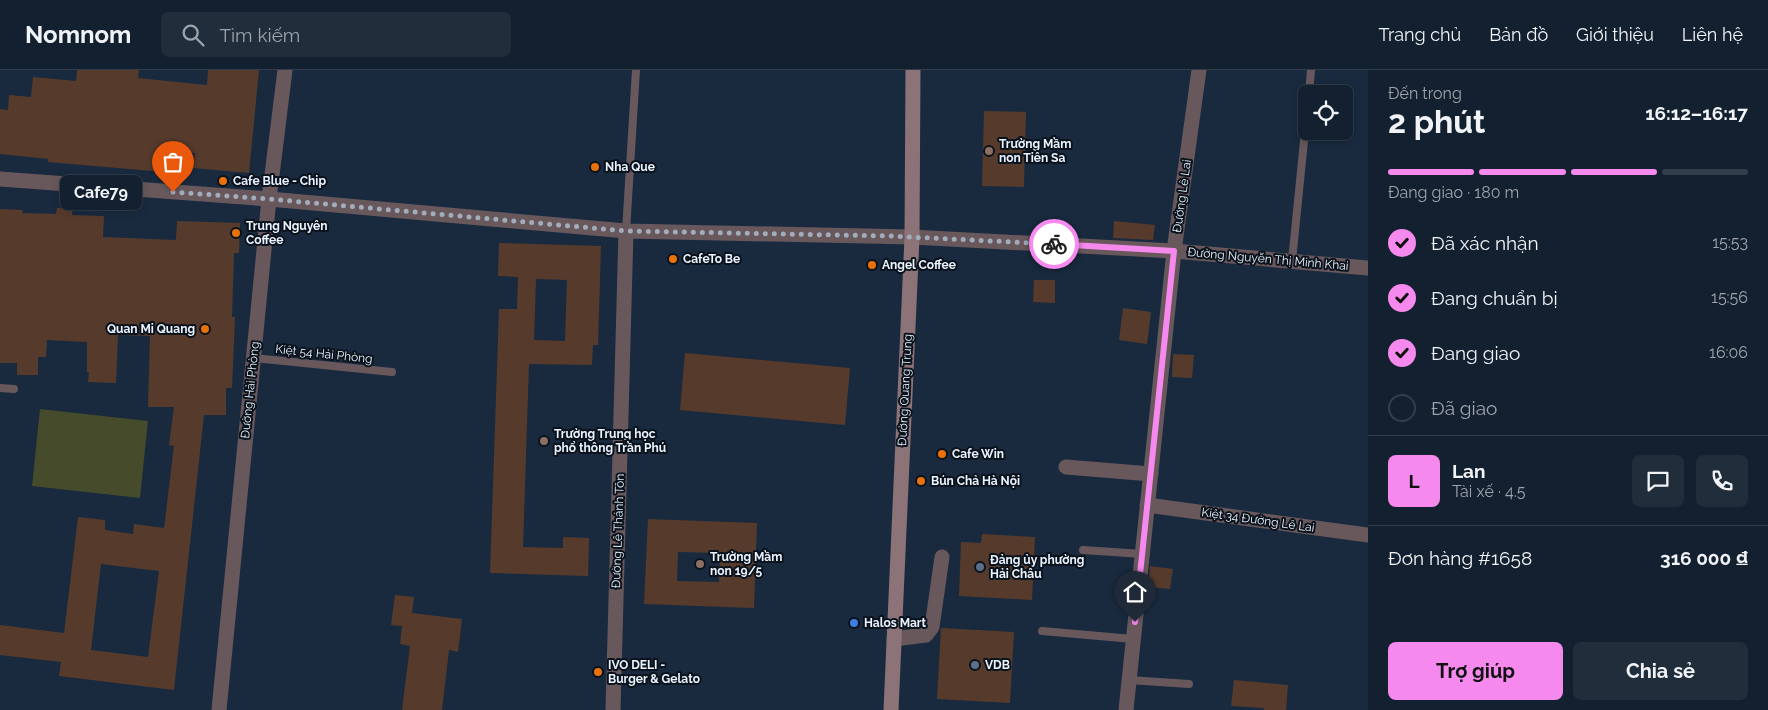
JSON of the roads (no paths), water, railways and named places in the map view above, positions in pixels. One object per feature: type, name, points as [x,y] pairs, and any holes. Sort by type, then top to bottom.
[{"type":"main road","name":"Đường Quang Trung","points":[[890,710],[912,236],[913,70]]},
{"type":"street","name":"Đường Hải Phòng","points":[[219,710],[269,199],[285,70]]},
{"type":"street","name":"Đường Lê Lai","points":[[1126,710],[1174,251],[1199,70]]},
{"type":"street","name":"Đường Nguyễn Thị Minh Khai","points":[[0,179],[269,199],[626,231],[912,236],[1174,251],[1368,268]]},
{"type":"street","name":"Đường Lê Thánh Tôn","points":[[613,710],[626,231]]},
{"type":"street","points":[[1066,467],[1151,474]]},
{"type":"street","name":"Kiệt 34 Đường Lê Lai","points":[[1147,505],[1368,535]]},
{"type":"street","points":[[894,639],[926,635],[930,631],[942,557]]},
{"type":"lane","points":[[626,231],[636,70]]},
{"type":"lane","points":[[1310,85],[1312,70]]},
{"type":"lane","points":[[1292,261],[1304,140]]},
{"type":"lane","name":"Kiệt 54 Hải Phòng","points":[[254,358],[392,372]]},
{"type":"lane","points":[[0,388],[14,389]]},
{"type":"lane","points":[[1083,550],[1142,554]]},
{"type":"lane","points":[[1042,631],[1133,639]]},
{"type":"lane","points":[[1129,680],[1189,684]]},
{"type":"place","name":"Trường Mầm non Tiên Sa","points":[[989,151]]},
{"type":"place","name":"Nha Que","points":[[595,167]]},
{"type":"place","name":"Cafe Blue - Chip","points":[[223,181]]},
{"type":"place","name":"Cafe79","points":[[173,192]]},
{"type":"place","name":"Trung Nguyên Coffee","points":[[236,233]]},
{"type":"place","name":"CafeTo Be","points":[[673,259]]},
{"type":"place","name":"Angel Coffee","points":[[872,265]]},
{"type":"place","name":"Quan Mi Quang","points":[[205,329]]},
{"type":"place","name":"Trường Trung học phổ thông Trần Phú","points":[[544,441]]},
{"type":"place","name":"Cafe Win","points":[[942,454]]},
{"type":"place","name":"Bún Chả Hà Nội","points":[[921,481]]},
{"type":"place","name":"Trường Mầm non 19/5","points":[[700,564]]},
{"type":"place","name":"Đảng ủy phường Hải Châu","points":[[980,567]]},
{"type":"place","name":"Halos Mart","points":[[854,623]]},
{"type":"place","name":"VDB","points":[[975,665]]},
{"type":"place","name":"IVO DELI - Burger & Gelato","points":[[598,672]]}]
